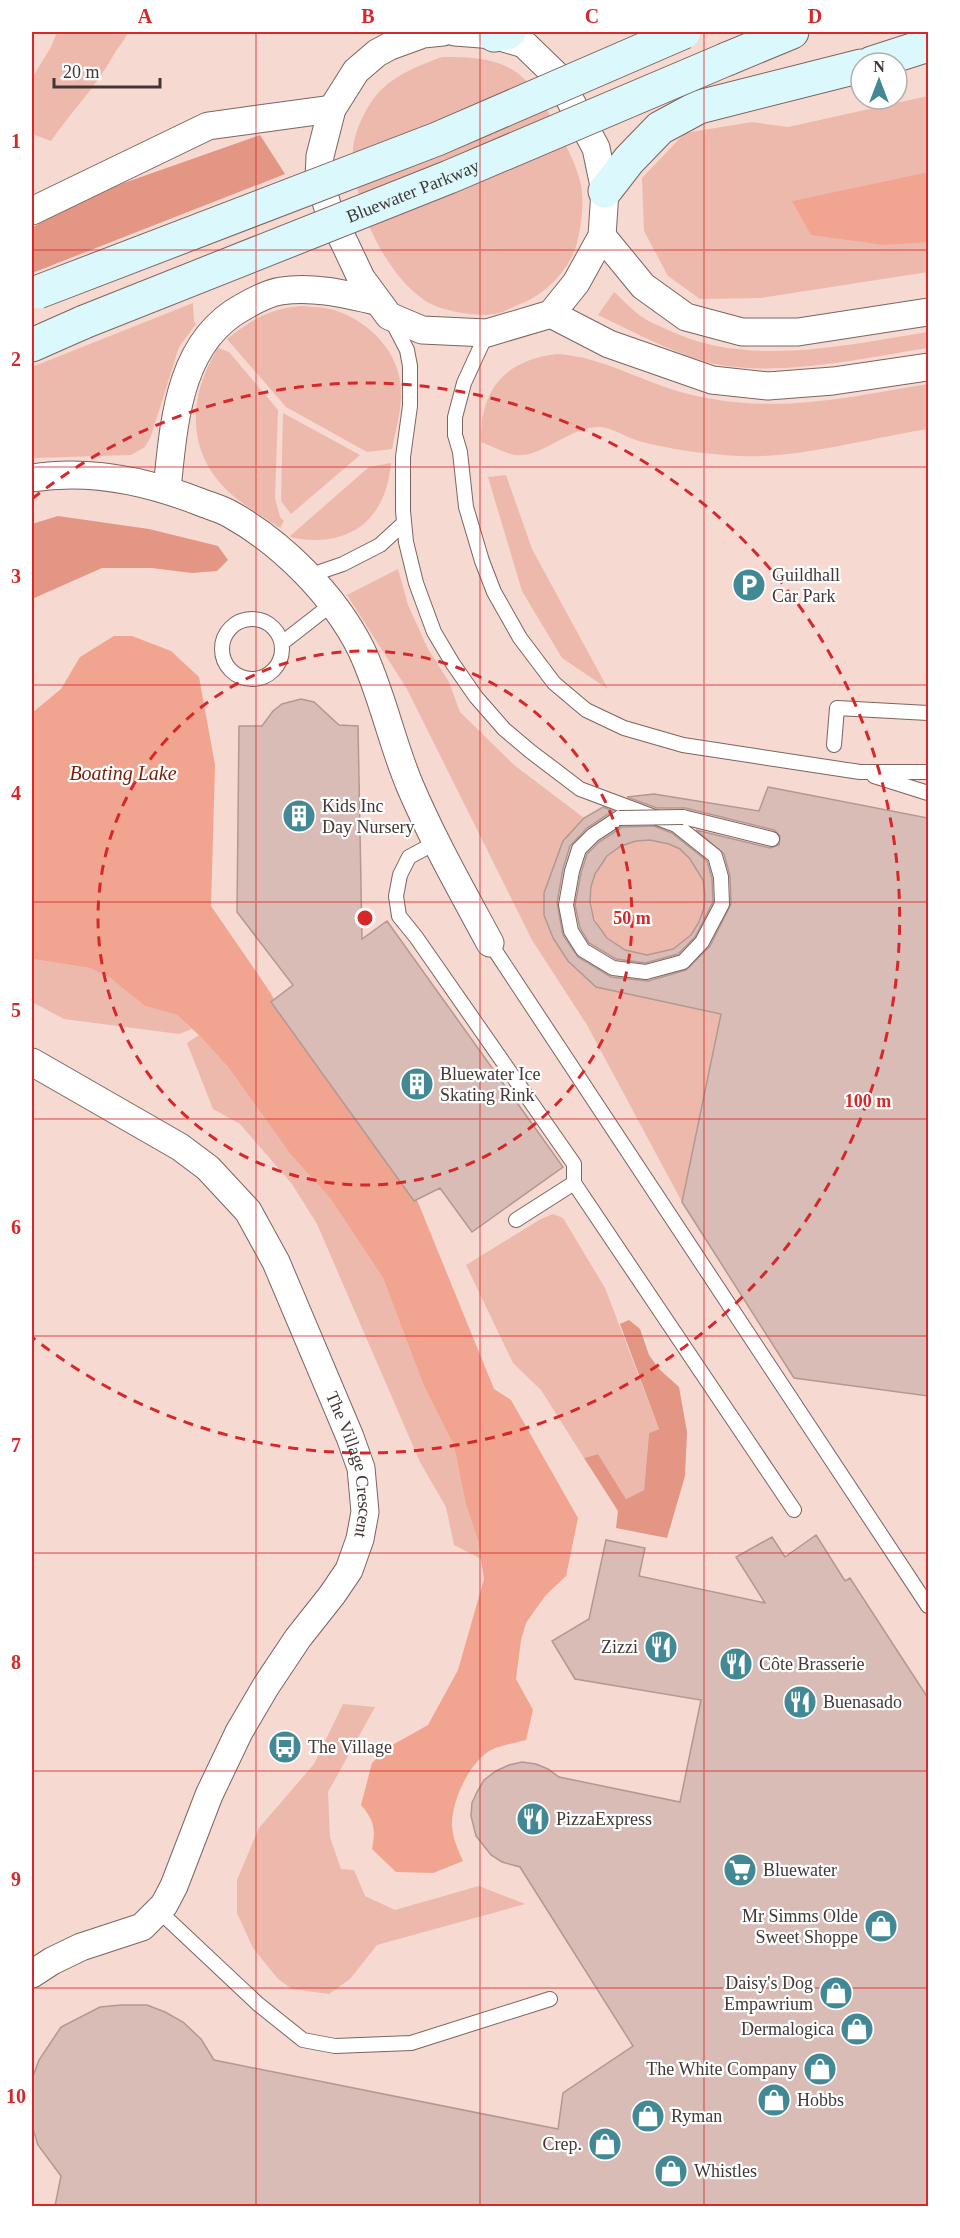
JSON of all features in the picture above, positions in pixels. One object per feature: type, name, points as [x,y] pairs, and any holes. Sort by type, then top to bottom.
[{"type":"street","points":[[383,308],[361,278],[328,208],[320,178],[320,156],[332,109],[356,71],[377,53],[404,40],[423,34],[443,32]]},
{"type":"street","points":[[167,489],[174,436],[186,377],[201,344],[226,318],[250,303],[281,291],[314,290],[383,308],[422,330],[487,333],[552,314],[576,283],[602,236],[605,191],[596,148],[557,76],[524,44],[501,33],[455,32]]},
{"type":"street","points":[[35,293],[437,139],[684,32]]},
{"type":"street","name":"Bluewater Parkway","points":[[32,345],[84,322],[449,177],[792,32]]},
{"type":"street","points":[[909,51],[928,45]]},
{"type":"street","points":[[605,191],[629,160],[660,128],[699,107],[849,69]]},
{"type":"street","points":[[32,211],[208,126],[332,109]]},
{"type":"street","points":[[602,236],[643,286],[686,317],[742,332],[798,332],[928,312]]},
{"type":"street","points":[[552,314],[609,344],[712,380],[768,386],[833,381],[928,367]]},
{"type":"street","points":[[32,478],[63,475],[92,476],[167,489],[229,513],[277,546],[308,576],[332,604],[360,648],[383,702],[408,783],[435,843],[490,943]]},
{"type":"street","name":"The Village Crescent","points":[[32,1062],[180,1147],[207,1168],[243,1206],[267,1243],[276,1262],[350,1437],[361,1468],[365,1512],[364,1526],[349,1570],[298,1638],[239,1732],[209,1795],[174,1886],[159,1911],[142,1928],[81,1947],[32,1974]]},
{"type":"lane","points":[[383,308],[407,350],[410,366],[410,406],[403,457],[404,523],[416,583],[434,632],[463,680],[504,729],[580,789],[676,825],[715,856],[721,877],[722,904],[702,942],[683,962],[646,972],[613,968],[584,950],[571,932],[566,905],[572,871],[579,849],[593,835],[619,818],[683,817],[772,839]]},
{"type":"lane","points":[[487,333],[464,383],[455,417],[456,443],[460,452],[466,507],[494,592],[520,638],[554,683],[586,710],[624,728],[684,745],[860,772],[928,793]]},
{"type":"lane","points":[[308,576],[343,564],[380,545],[404,523]]},
{"type":"lane","points":[[282,644],[273,626],[264,621],[245,619],[235,623],[224,639],[224,658],[228,667],[245,678],[264,676],[273,671],[279,663],[282,644],[332,604]]},
{"type":"lane","points":[[834,745],[837,708],[928,713]]},
{"type":"lane","points":[[860,772],[928,772]]},
{"type":"lane","points":[[435,843],[409,857],[400,875],[396,896],[399,916],[574,1164],[574,1183],[794,1510]]},
{"type":"lane","points":[[490,943],[928,1606]]},
{"type":"lane","points":[[516,1220],[574,1183]]},
{"type":"lane","points":[[159,1911],[258,2004],[303,2040],[335,2046],[411,2043],[550,2000]]},
{"type":"shaded area","points":[[57,32],[128,32],[99,78],[51,141],[32,134],[32,78],[51,47]]},
{"type":"shaded area","points":[[442,57],[471,58],[499,63],[525,80],[555,124],[572,159],[581,185],[581,225],[570,260],[557,278],[540,294],[498,313],[478,315],[458,312],[424,300],[395,272],[383,254],[365,214],[359,194],[353,146],[366,110],[382,89],[395,78]]},
{"type":"shaded area","points":[[928,96],[928,172],[793,201],[928,242],[928,272],[761,298],[700,299],[668,276],[644,231],[642,178],[685,133],[752,122],[788,127],[860,111],[909,111],[909,100]]},
{"type":"shaded area","points":[[260,135],[285,174],[32,273],[32,228],[84,197]]},
{"type":"shaded area","points":[[614,292],[638,314],[651,322],[697,341],[730,348],[763,351],[796,350],[863,343],[928,332],[928,348],[798,367],[745,368],[720,365],[674,351],[598,315]]},
{"type":"shaded area","points":[[193,303],[196,324],[179,347],[151,436],[145,447],[131,455],[32,458],[32,367]]},
{"type":"shaded area","points":[[302,306],[330,309],[348,315],[372,331],[390,353],[400,380],[401,395],[392,449],[367,452],[286,407],[227,339],[244,326],[271,312]]},
{"type":"shaded area","points":[[218,348],[229,352],[278,410],[275,498],[280,517],[284,521],[280,528],[231,494],[216,478],[205,461],[196,424],[197,404],[208,366]]},
{"type":"shaded area","points":[[557,354],[575,356],[608,365],[688,394],[750,403],[780,404],[838,399],[928,384],[928,429],[809,451],[761,456],[701,453],[676,449],[639,441],[601,427],[579,431],[525,455],[511,454],[481,442],[485,407],[499,380],[523,363]]},
{"type":"shaded area","points":[[283,413],[360,455],[291,514],[281,501]]},
{"type":"shaded area","points":[[391,463],[388,483],[382,500],[362,526],[332,539],[313,540],[290,536],[369,467]]},
{"type":"shaded area","points":[[506,475],[532,549],[608,689],[562,658],[522,591],[488,477]]},
{"type":"shaded area","points":[[58,516],[149,529],[218,546],[228,560],[217,571],[192,573],[152,568],[102,568],[32,599],[32,524]]},
{"type":"shaded area","points":[[398,569],[408,605],[428,649],[449,682],[460,712],[514,765],[584,818],[563,841],[544,893],[544,915],[596,987],[721,1014],[682,1202],[587,1025],[532,940],[407,689],[347,595]]},
{"type":"shaded area","points":[[648,840],[670,844],[689,856],[701,875],[705,897],[701,919],[689,938],[670,950],[648,954],[626,950],[607,938],[595,919],[591,897],[595,875],[607,856],[626,844]]},
{"type":"shaded area","points":[[32,959],[90,968],[110,978],[145,1006],[177,1015],[192,1029],[179,1034],[64,1019],[32,1002]]},
{"type":"shaded area","points":[[199,1035],[228,1067],[291,1155],[330,1198],[383,1278],[423,1384],[454,1446],[466,1505],[478,1540],[481,1559],[454,1545],[446,1507],[420,1462],[317,1224],[292,1184],[240,1124],[213,1109],[187,1043]]},
{"type":"shaded area","points":[[553,1214],[563,1218],[605,1288],[659,1429],[649,1433],[644,1490],[626,1499],[598,1454],[584,1458],[541,1390],[513,1363],[466,1265]]},
{"type":"shaded area","points":[[629,1320],[640,1329],[649,1355],[659,1369],[679,1387],[687,1432],[685,1476],[667,1538],[616,1528],[618,1511],[584,1458],[598,1454],[626,1499],[644,1490],[649,1433],[659,1429],[620,1324]]},
{"type":"shaded area","points":[[343,1704],[375,1707],[328,1792],[330,1837],[341,1869],[354,1870],[365,1896],[395,1910],[479,1886],[525,1904],[377,1945],[350,1979],[329,1994],[292,1989],[278,1979],[253,1948],[237,1913],[237,1880],[259,1828],[314,1764]]},
{"type":"water","points":[[928,172],[928,242],[885,245],[811,235],[792,201]]},
{"type":"water","name":"Boating Lake","points":[[114,636],[132,636],[171,651],[199,677],[215,765],[211,906],[266,986],[274,999],[272,1002],[414,1201],[417,1200],[494,1389],[511,1400],[578,1518],[566,1576],[546,1595],[535,1610],[526,1623],[521,1640],[516,1679],[533,1710],[526,1740],[491,1750],[475,1764],[458,1795],[452,1816],[453,1835],[463,1861],[433,1873],[396,1872],[372,1849],[373,1825],[361,1805],[372,1763],[387,1748],[428,1725],[458,1670],[484,1579],[478,1540],[466,1505],[454,1446],[423,1384],[383,1278],[330,1198],[291,1155],[228,1067],[177,1015],[145,1006],[110,978],[90,968],[32,959],[32,713],[61,689],[80,657]]},
{"type":"building","points":[[301,699],[314,702],[339,725],[358,726],[362,939],[387,921],[563,1167],[472,1232],[440,1188],[414,1201],[271,1002],[293,985],[237,912],[239,726],[262,726],[273,711],[282,704]]},
{"type":"building","points":[[768,787],[928,818],[928,1396],[794,1378],[682,1202],[721,1014],[596,987],[568,961],[553,938],[544,915],[544,893],[563,841],[584,818],[603,807],[613,811],[587,828],[570,846],[557,903],[563,935],[578,957],[611,977],[648,981],[686,970],[710,946],[731,904],[730,876],[724,854],[696,830],[770,848],[779,845],[780,836],[774,830],[685,808],[657,808],[627,797],[654,794],[759,811]]},
{"type":"building","points":[[654,826],[672,833],[707,861],[712,878],[713,902],[695,937],[678,954],[645,963],[616,959],[589,943],[580,928],[575,905],[587,854],[599,842],[622,827]],"holes":[[[650,840],[680,849],[690,859],[703,880],[704,908],[699,922],[691,935],[673,949],[647,955],[625,950],[607,938],[594,920],[590,902],[595,874],[607,856],[621,846],[636,841]]]},
{"type":"building","name":"Bluewater","points":[[816,1535],[845,1581],[850,1578],[928,1698],[928,2206],[55,2206],[61,2176],[38,2145],[32,2126],[32,2079],[39,2060],[61,2027],[100,2007],[147,2005],[165,2012],[183,2022],[201,2039],[214,2060],[558,2129],[563,2093],[633,2046],[520,1867],[502,1862],[491,1855],[476,1836],[471,1816],[472,1803],[484,1780],[496,1771],[522,1762],[536,1764],[559,1777],[680,1802],[701,1700],[575,1679],[552,1641],[589,1619],[606,1540],[645,1548],[639,1576],[765,1603],[736,1557],[772,1537],[785,1557]]},
{"type":"place","name":"Guildhall Car Park","points":[[749,585]]},
{"type":"place","name":"Kids Inc Day Nursery","points":[[299,816]]},
{"type":"place","name":"Bluewater Ice Skating Rink","points":[[417,1084]]},
{"type":"place","name":"Zizzi","points":[[661,1647]]},
{"type":"place","name":"Côte Brasserie","points":[[736,1664]]},
{"type":"place","name":"Buenasado","points":[[800,1702]]},
{"type":"place","name":"The Village","points":[[285,1747]]},
{"type":"place","name":"PizzaExpress","points":[[533,1819]]},
{"type":"place","name":"Bluewater","points":[[740,1870]]},
{"type":"place","name":"Mr Simms Olde Sweet Shoppe","points":[[881,1926]]},
{"type":"place","name":"Daisy's Dog Empawrium","points":[[836,1993]]},
{"type":"place","name":"Dermalogica","points":[[857,2029]]},
{"type":"place","name":"The White Company","points":[[820,2069]]},
{"type":"place","name":"Hobbs","points":[[774,2100]]},
{"type":"place","name":"Ryman","points":[[648,2116]]},
{"type":"place","name":"Crep.","points":[[605,2144]]},
{"type":"place","name":"Whistles","points":[[671,2171]]}]
